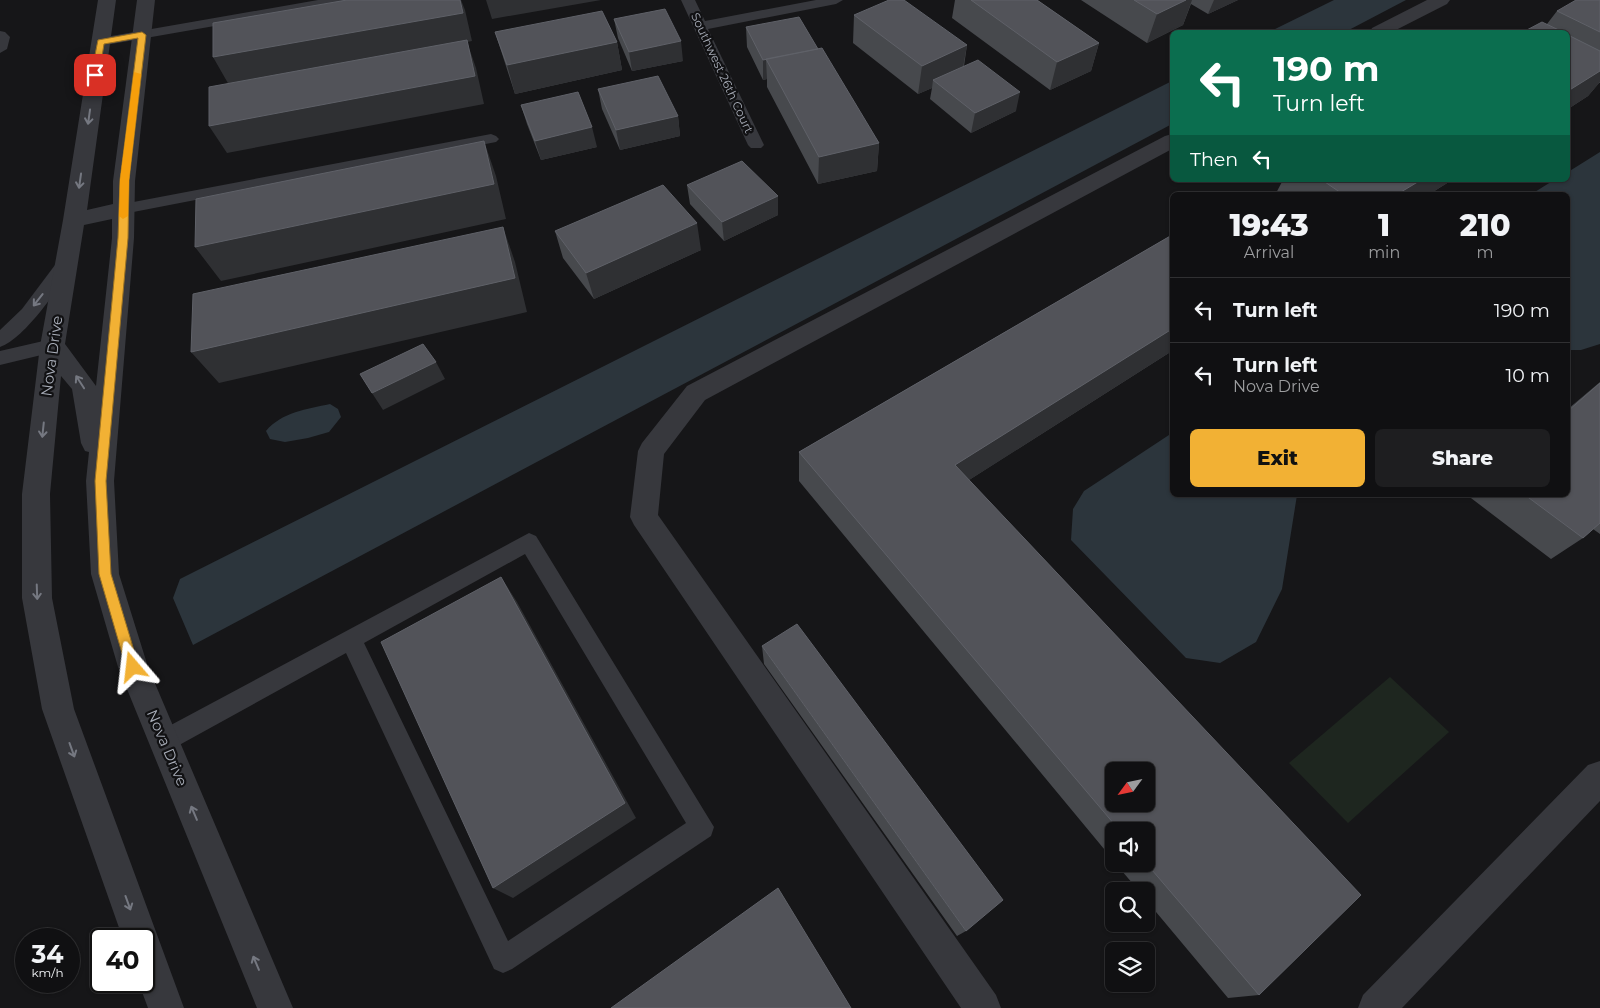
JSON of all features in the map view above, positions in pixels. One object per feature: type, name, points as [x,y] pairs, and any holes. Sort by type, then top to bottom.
[{"type":"street","name":"Nova Drive","points":[[107,0],[74,220],[52,346],[36,494],[37,598],[58,710],[137,928]]},
{"type":"street","name":"Nova Drive","points":[[146,0],[124,180],[123,238],[100,481],[105,574],[133,667],[275,1008]]},
{"type":"street","points":[[1383,30],[1440,0]]},
{"type":"street","points":[[983,1008],[644,517],[651,452],[696,393],[1170,142]]},
{"type":"street","points":[[74,220],[123,209]]},
{"type":"street","points":[[52,346],[84,386],[100,481]]},
{"type":"street","points":[[1376,1008],[1600,777]]},
{"type":"street","points":[[155,978],[166,1008]]},
{"type":"lane","points":[[100,42],[341,0]]},
{"type":"lane","name":"Southwest 26th Court","points":[[688,0],[702,26],[756,145]]},
{"type":"lane","points":[[702,26],[836,0]]},
{"type":"lane","points":[[0,35],[3,37],[0,49]]},
{"type":"lane","points":[[123,209],[491,139]]},
{"type":"lane","points":[[0,340],[10,333],[67,261]]},
{"type":"lane","points":[[0,358],[52,346]]},
{"type":"lane","points":[[164,741],[529,542],[702,827],[502,960],[352,639]]},
{"type":"shaded area","points":[[1334,0],[1406,0],[1349,30],[1273,30]]},
{"type":"shaded area","points":[[1170,82],[1170,125],[193,645],[173,598],[180,579]]},
{"type":"shaded area","points":[[1600,152],[1600,344],[1581,350],[1570,350],[1570,192],[1535,192],[1551,182],[1570,182],[1570,171]]},
{"type":"shaded area","points":[[330,404],[338,409],[341,417],[329,432],[285,442],[270,439],[266,431],[287,415]]},
{"type":"shaded area","points":[[1170,434],[1170,497],[1297,497],[1282,589],[1256,642],[1220,663],[1186,658],[1071,540],[1073,509],[1084,491]]},
{"type":"shaded area","points":[[1390,677],[1449,732],[1348,823],[1289,763]]},
{"type":"building","points":[[347,0],[460,0],[463,13],[213,57],[213,23]]},
{"type":"building","points":[[889,0],[904,0],[967,45],[922,66],[854,15]]},
{"type":"building","points":[[971,0],[1037,0],[1099,43],[1057,62]]},
{"type":"building","points":[[1134,0],[1186,0],[1157,14]]},
{"type":"building","points":[[1576,0],[1600,0],[1600,32],[1557,11]]},
{"type":"building","points":[[665,9],[681,41],[629,52],[614,19]]},
{"type":"building","points":[[602,11],[617,42],[507,65],[495,32]]},
{"type":"building","points":[[799,17],[818,49],[763,60],[746,27]]},
{"type":"building","points":[[1542,22],[1559,30],[1527,30]]},
{"type":"building","points":[[1570,36],[1600,51],[1600,71],[1570,90]]},
{"type":"building","points":[[467,40],[475,76],[209,126],[209,87]]},
{"type":"building","points":[[822,48],[879,143],[819,157],[766,59]]},
{"type":"building","points":[[978,60],[1020,92],[975,113],[933,80]]},
{"type":"building","points":[[658,76],[678,116],[616,130],[598,89]]},
{"type":"building","points":[[578,92],[592,127],[535,141],[521,105]]},
{"type":"building","points":[[484,141],[494,184],[195,247],[196,199]]},
{"type":"building","points":[[742,161],[778,196],[722,222],[687,185]]},
{"type":"building","points":[[1325,182],[1418,182],[1401,192],[1340,192]]},
{"type":"building","points":[[663,185],[697,223],[586,273],[555,231]]},
{"type":"building","points":[[503,227],[515,278],[191,352],[193,294]]},
{"type":"building","points":[[1170,236],[1170,330],[955,465],[1361,895],[1259,995],[1154,872],[1155,822],[1112,822],[799,452]]},
{"type":"building","points":[[423,344],[436,362],[372,393],[360,374]]},
{"type":"building","points":[[1600,383],[1600,523],[1583,538],[1528,497],[1570,497],[1570,409]]},
{"type":"building","points":[[501,577],[625,803],[493,888],[381,642]]},
{"type":"building","points":[[797,624],[1003,900],[966,931],[762,646]]},
{"type":"building","points":[[778,888],[851,1008],[611,1008]]},
{"type":"slow traffic","points":[[123,216],[124,180],[137,74]]},
{"type":"route","points":[[95,75],[100,42],[142,35],[124,180],[123,238],[100,481],[105,574],[133,667]]}]
